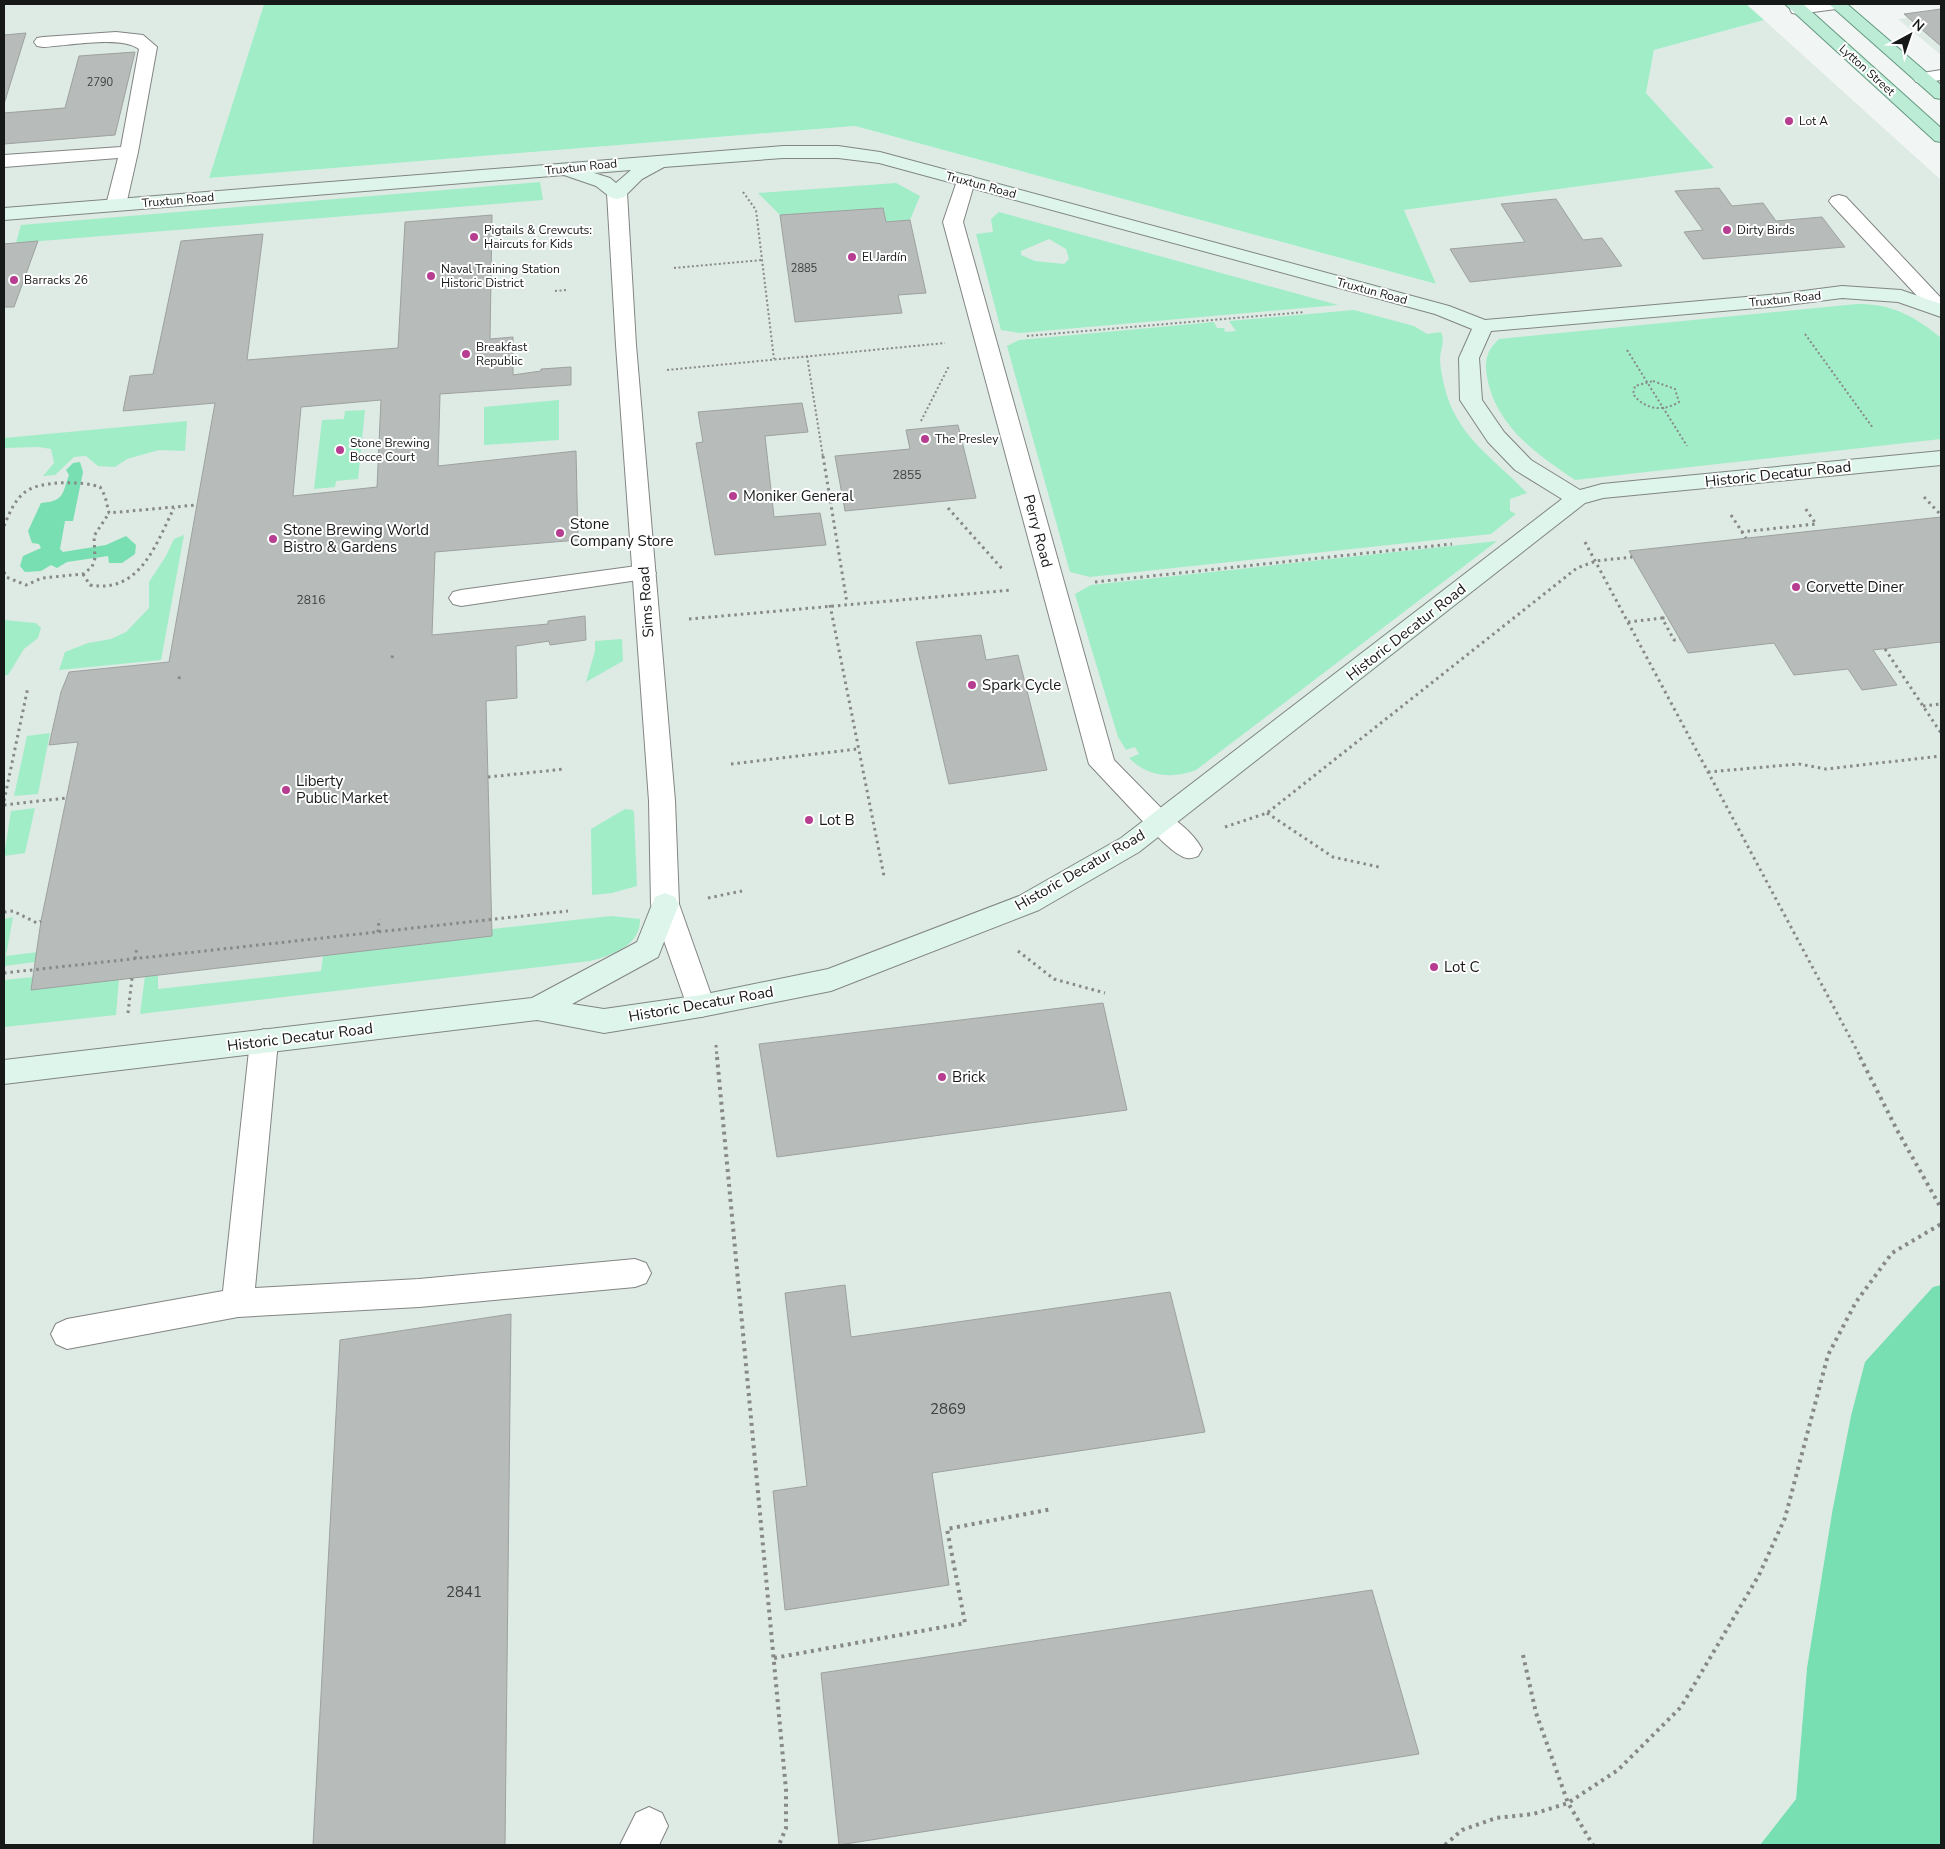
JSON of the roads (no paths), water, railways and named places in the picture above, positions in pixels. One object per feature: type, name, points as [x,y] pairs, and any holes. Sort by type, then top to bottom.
[{"type":"main road","points":[[1837,4],[1941,94]]},
{"type":"main road","name":"Lytton Street","points":[[1795,6],[1941,137]]},
{"type":"street","points":[[1795,6],[1837,4]]},
{"type":"street","points":[[43,42],[116,38],[137,39],[148,47],[129,152],[116,205]]},
{"type":"street","points":[[1922,78],[1941,75]]},
{"type":"street","points":[[4,161],[129,152]]},
{"type":"street","name":"Truxtun Road","points":[[4,214],[783,152],[838,152],[880,158],[966,181],[1442,310],[1482,326],[1780,300],[1842,292],[1901,296],[1941,311]]},
{"type":"street","points":[[560,170],[594,178],[610,186],[617,193],[635,175],[666,162]]},
{"type":"street","name":"Perry Road","points":[[966,181],[953,222],[1102,764],[1159,822],[1189,849]]},
{"type":"street","name":"Sims Road","points":[[617,193],[626,345],[662,801],[665,904],[700,1006]]},
{"type":"street","points":[[1839,201],[1941,311]]},
{"type":"street","points":[[1482,326],[1469,358],[1472,400],[1496,438],[1523,465],[1577,498]]},
{"type":"street","name":"Historic Decatur Road","points":[[4,1072],[537,1009],[604,1021],[700,1006],[831,980],[1020,906],[1130,845],[1577,498],[1602,491],[1941,458]]},
{"type":"street","points":[[461,598],[644,573]]},
{"type":"street","points":[[537,1009],[648,949],[665,904]]},
{"type":"street","points":[[238,1303],[264,1041]]},
{"type":"street","points":[[67,1334],[238,1303],[419,1293],[635,1273]]},
{"type":"place","name":"Lot A","points":[[1789,121]]},
{"type":"place","name":"Dirty Birds","points":[[1727,230]]},
{"type":"place","name":"Pigtails & Crewcuts: Haircuts for Kids","points":[[474,237]]},
{"type":"place","name":"El Jardín","points":[[852,257]]},
{"type":"place","name":"Naval Training Station Historic District","points":[[431,276]]},
{"type":"place","name":"Barracks 26","points":[[14,280]]},
{"type":"place","name":"Breakfast Republic","points":[[466,354]]},
{"type":"place","name":"The Presley","points":[[925,439]]},
{"type":"place","name":"Stone Brewing Bocce Court","points":[[340,450]]},
{"type":"place","name":"Moniker General","points":[[733,496]]},
{"type":"place","name":"Stone Company Store","points":[[560,533]]},
{"type":"place","name":"Stone Brewing World Bistro & Gardens","points":[[273,539]]},
{"type":"place","name":"Corvette Diner","points":[[1796,587]]},
{"type":"place","name":"Spark Cycle","points":[[972,685]]},
{"type":"place","name":"Liberty Public Market","points":[[286,790]]},
{"type":"place","name":"Lot B","points":[[809,820]]},
{"type":"place","name":"Lot C","points":[[1434,967]]},
{"type":"place","name":"Brick","points":[[942,1077]]}]
